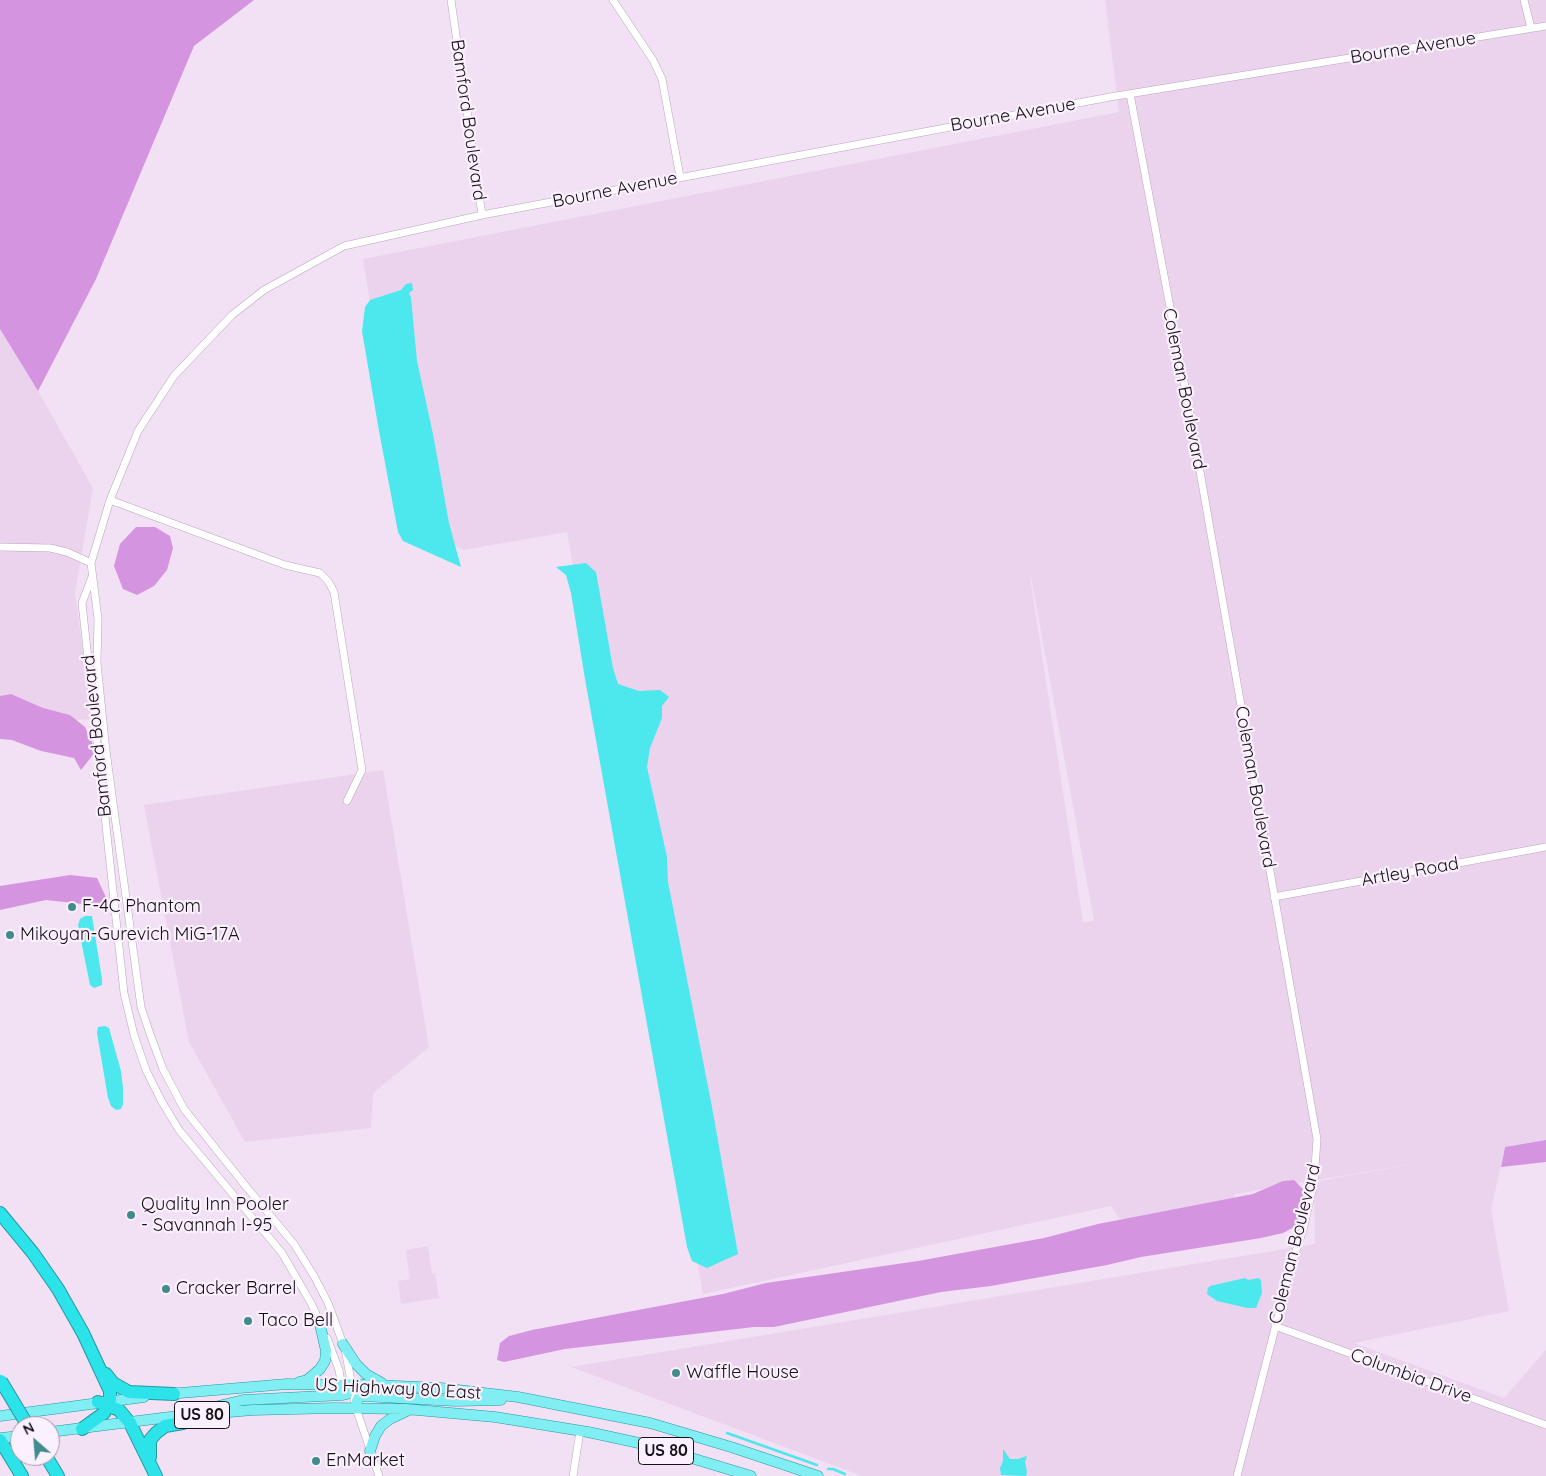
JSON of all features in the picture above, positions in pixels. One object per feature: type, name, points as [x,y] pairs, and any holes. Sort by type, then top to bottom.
[{"type":"highway","points":[[0,1213],[33,1253],[58,1289],[98,1364],[110,1391],[99,1418],[82,1429]]},
{"type":"highway","points":[[98,1364],[113,1383],[128,1392],[174,1394]]},
{"type":"highway","points":[[0,1381],[22,1416]]},
{"type":"highway","points":[[105,1403],[119,1410],[130,1423],[154,1470]]},
{"type":"highway","points":[[154,1470],[149,1450],[150,1440],[156,1433],[165,1426],[183,1423],[208,1414]]},
{"type":"highway","points":[[0,1439],[20,1474]]},
{"type":"main road","points":[[287,1384],[307,1380],[320,1369],[325,1361],[326,1351],[319,1320]]},
{"type":"main road","points":[[343,1344],[361,1369],[388,1386]]},
{"type":"main road","name":"US Highway 80 East","points":[[0,1416],[174,1394],[287,1384],[347,1388],[388,1386],[441,1388],[535,1400],[650,1423],[818,1476]]},
{"type":"main road","points":[[170,1417],[243,1400],[343,1396],[347,1388]]},
{"type":"main road","points":[[356,1408],[359,1397],[363,1396],[456,1400],[535,1400]]},
{"type":"main road","name":"US Highway 80 East","points":[[60,1431],[170,1417],[253,1410],[356,1408],[411,1410],[495,1417],[580,1431],[648,1445],[751,1476]]},
{"type":"main road","points":[[370,1450],[381,1426],[390,1419],[411,1410]]},
{"type":"street","name":"Bamford Boulevard","points":[[343,1344],[328,1303],[294,1244],[184,1109],[162,1069],[142,1007],[126,894],[106,751],[98,663],[98,619],[91,563],[110,500],[138,431],[174,376],[232,315],[264,290],[344,246],[482,215],[451,0]]},
{"type":"street","points":[[613,0],[653,60],[662,80],[680,177]]},
{"type":"street","points":[[1524,0],[1532,28]]},
{"type":"street","name":"Bourne Avenue","points":[[482,215],[680,177],[750,166],[945,127],[1130,94],[1546,26]]},
{"type":"street","name":"Coleman Boulevard","points":[[1130,94],[1187,399],[1318,1145],[1314,1182],[1303,1230],[1291,1266],[1237,1476]]},
{"type":"street","points":[[110,500],[285,565],[320,573],[328,581],[334,592],[362,770],[347,800]]},
{"type":"street","points":[[0,547],[50,548],[68,552],[91,563]]},
{"type":"street","name":"Bamford Boulevard","points":[[92,576],[82,603],[125,996],[134,1035],[146,1070],[180,1132],[282,1253],[319,1320]]},
{"type":"street","name":"Artley Road","points":[[1274,897],[1546,847]]},
{"type":"street","points":[[319,1320],[356,1408],[379,1476]]},
{"type":"street","name":"Columbia Drive","points":[[1275,1326],[1546,1425]]},
{"type":"street","points":[[343,1344],[347,1388],[356,1408]]},
{"type":"street","points":[[573,1476],[580,1431]]},
{"type":"shaded area","points":[[0,0],[254,0],[194,46],[96,279],[38,391],[0,329]]},
{"type":"shaded area","points":[[1105,0],[1546,0],[1546,1140],[1505,1147],[1491,1210],[1509,1311],[1354,1343],[1504,1398],[1546,1350],[1546,1476],[862,1476],[571,1367],[1315,1244],[1314,1182],[1423,1162],[1235,1194],[1233,1202],[1134,1222],[1119,1218],[1111,1206],[703,1294],[567,532],[463,550],[406,519],[363,259],[1119,112]],"holes":[[[1031,577],[1094,921],[1083,922]]]},
{"type":"shaded area","points":[[0,329],[93,488],[75,593],[92,719],[45,722],[0,701]]},
{"type":"shaded area","points":[[136,527],[155,527],[170,536],[173,548],[167,570],[154,586],[137,595],[123,589],[114,566],[120,544]]},
{"type":"shaded area","points":[[11,694],[43,708],[70,715],[85,727],[96,751],[81,770],[74,758],[41,751],[12,740],[0,739],[0,696]]},
{"type":"shaded area","points":[[383,770],[429,1047],[373,1093],[371,1128],[245,1142],[189,1042],[144,805]]},
{"type":"shaded area","points":[[70,875],[97,878],[110,906],[95,908],[83,904],[46,900],[0,910],[0,886]]},
{"type":"shaded area","points":[[1546,1140],[1546,1162],[1501,1167],[1505,1147]]},
{"type":"shaded area","points":[[1294,1180],[1303,1189],[1302,1211],[1296,1226],[1283,1233],[1261,1238],[1141,1257],[991,1286],[941,1292],[774,1327],[754,1327],[565,1349],[504,1362],[497,1360],[500,1343],[509,1336],[532,1330],[723,1294],[766,1283],[918,1261],[1044,1238],[1098,1224],[1253,1194],[1283,1181]]},
{"type":"shaded area","points":[[428,1246],[432,1274],[435,1274],[439,1298],[401,1304],[398,1281],[410,1279],[406,1250]]},
{"type":"water","points":[[412,283],[413,290],[409,293],[417,361],[433,434],[449,523],[461,567],[403,541],[398,532],[379,431],[362,331],[365,307],[370,300],[401,290],[406,284]]},
{"type":"water","points":[[586,563],[596,572],[613,668],[618,684],[639,691],[660,690],[669,697],[662,706],[662,718],[650,748],[647,767],[667,857],[668,882],[712,1107],[738,1254],[707,1268],[692,1261],[687,1247],[571,593],[566,575],[556,567]]},
{"type":"water","points":[[85,916],[92,916],[102,979],[102,985],[94,988],[90,985],[78,925],[80,919]]},
{"type":"water","points":[[105,1026],[109,1028],[121,1071],[123,1104],[121,1109],[116,1110],[111,1106],[108,1098],[97,1033],[98,1027]]},
{"type":"water","points":[[1245,1278],[1248,1280],[1259,1278],[1261,1281],[1262,1293],[1256,1308],[1247,1308],[1217,1301],[1207,1294],[1210,1286]]},
{"type":"water","points":[[1003,1449],[1010,1459],[1027,1456],[1025,1462],[1026,1476],[1001,1475],[1000,1468],[1003,1461]]},
{"type":"waterway","points":[[727,1433],[817,1465]]},
{"type":"waterway","points":[[828,1469],[845,1474]]},
{"type":"place","name":"F-4C Phantom","points":[[72,907]]},
{"type":"place","name":"Mikoyan-Gurevich MiG-17A","points":[[10,935]]},
{"type":"place","name":"Quality Inn Pooler - Savannah I-95","points":[[131,1215]]},
{"type":"place","name":"Cracker Barrel","points":[[166,1289]]},
{"type":"place","name":"Taco Bell","points":[[248,1321]]},
{"type":"place","name":"Waffle House","points":[[676,1373]]},
{"type":"place","name":"EnMarket","points":[[316,1461]]}]
